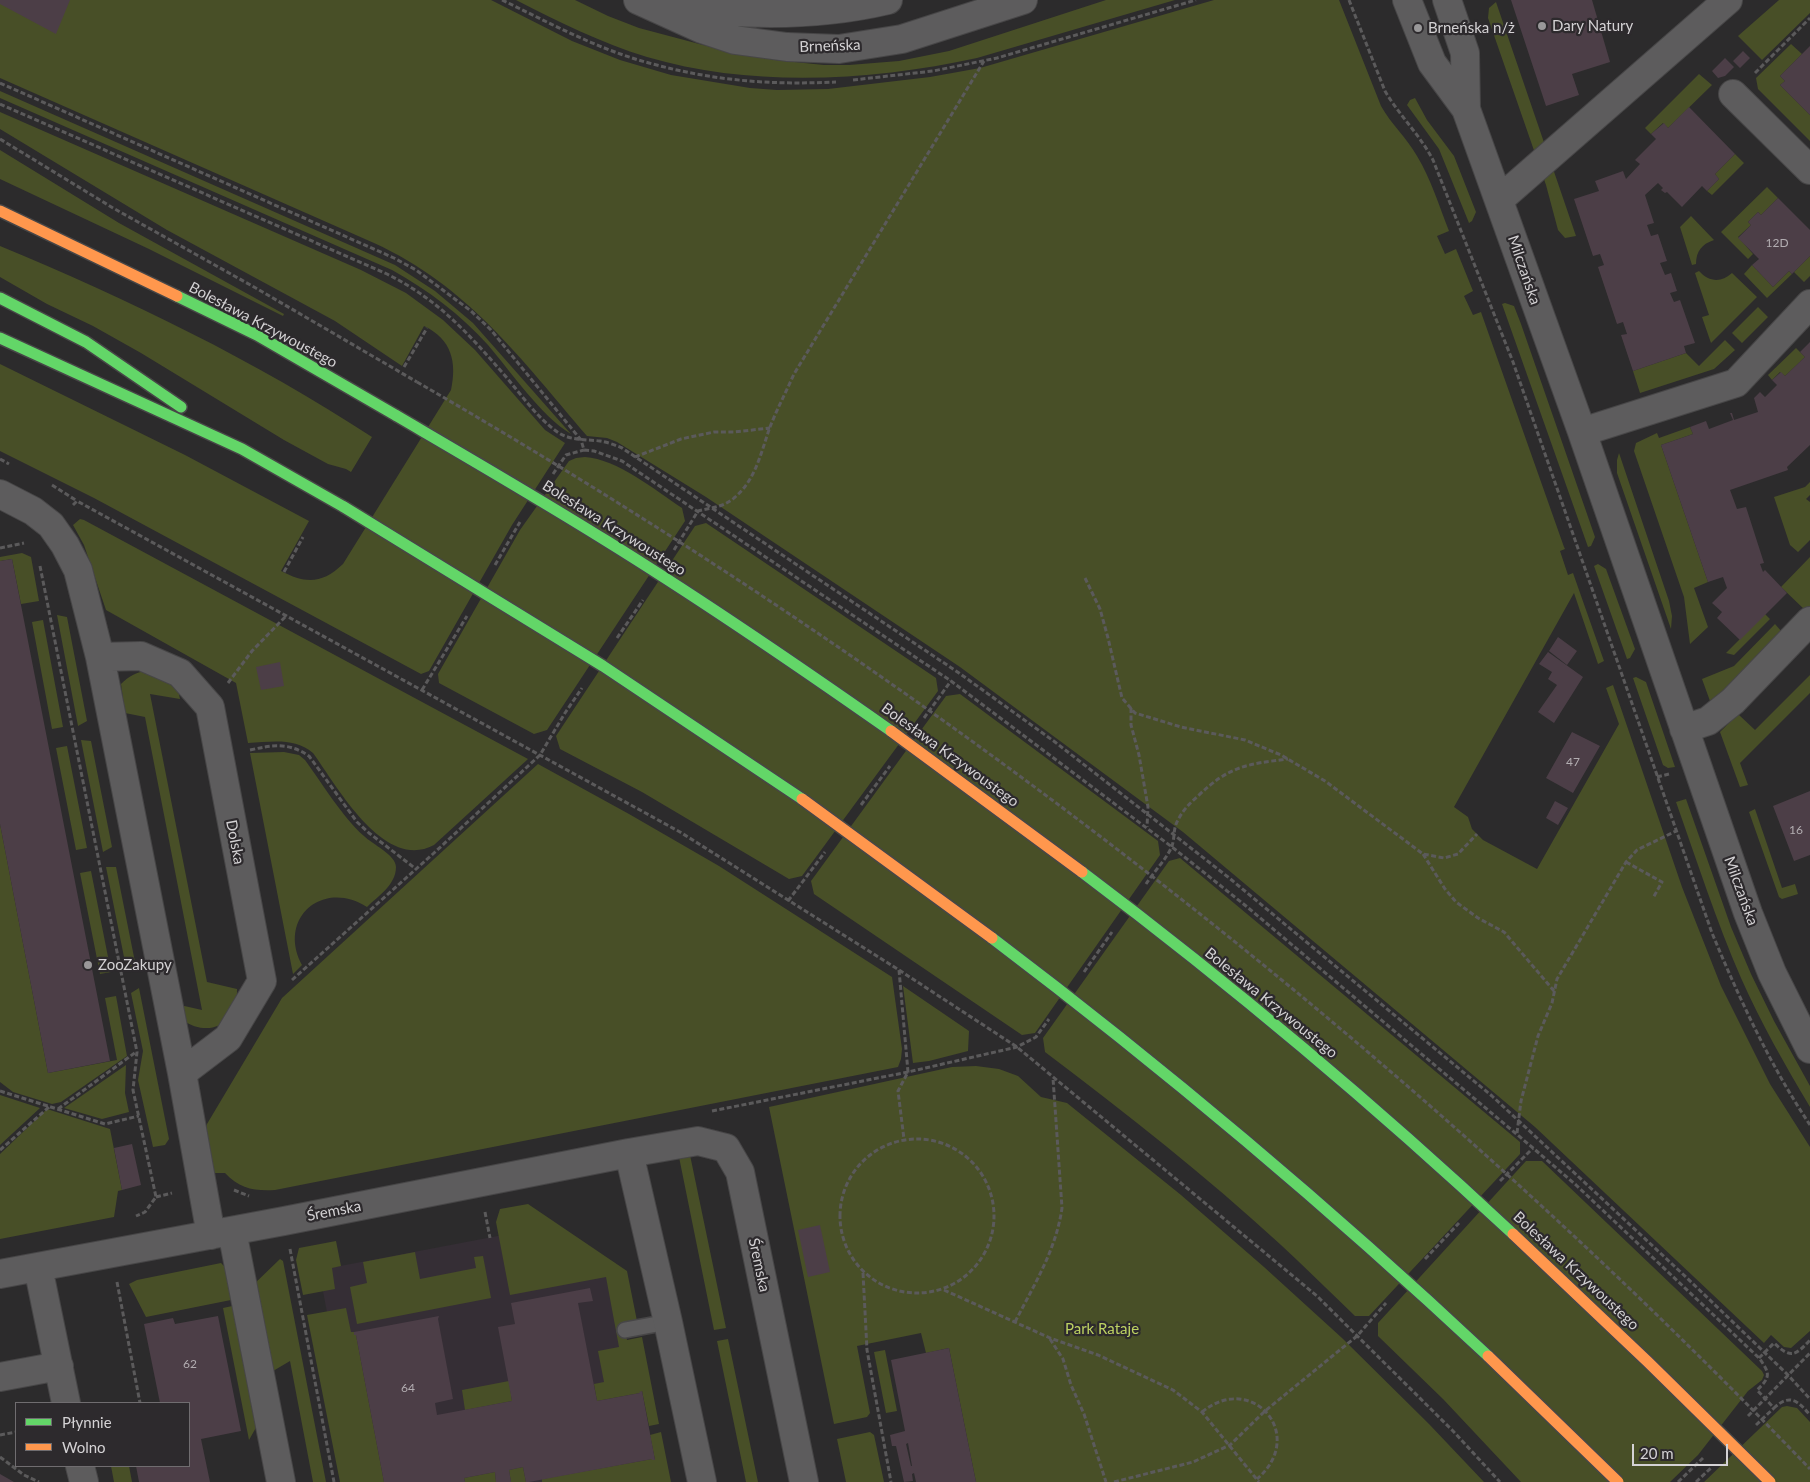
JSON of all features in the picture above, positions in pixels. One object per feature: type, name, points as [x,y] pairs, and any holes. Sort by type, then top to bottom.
[{"type":"main road","name":"Bolesława Krzywoustego","points":[[0,211],[257,335],[584,526],[666,578],[791,662],[968,785],[1144,919],[1312,1056],[1442,1168],[1622,1334],[1770,1482]]},
{"type":"main road","points":[[0,298],[86,342],[242,449],[344,507],[549,632],[640,690],[836,824],[982,931],[1165,1074],[1339,1221],[1482,1351],[1618,1482]]},
{"type":"main road","points":[[0,338],[242,449]]},
{"type":"street","name":"Brneńska","points":[[639,0],[727,12],[771,14],[852,7],[888,0]]},
{"type":"street","name":"Brneńska","points":[[639,0],[702,29],[735,40],[786,48],[839,48],[902,40],[1023,0]]},
{"type":"street","name":"Milczańska","points":[[1407,0],[1432,63],[1466,109],[1582,432],[1748,913],[1779,988],[1810,1049]]},
{"type":"street","name":"Milczańska","points":[[1447,0],[1465,53],[1466,109]]},
{"type":"street","points":[[1499,200],[1728,0]]},
{"type":"street","points":[[1733,94],[1810,170]]},
{"type":"street","points":[[1582,432],[1736,383],[1810,304]]},
{"type":"street","points":[[0,494],[33,511],[51,525],[65,545],[78,570],[100,657],[182,1073],[281,1482]]},
{"type":"street","points":[[1684,729],[1708,721],[1734,701],[1810,621]]},
{"type":"street","points":[[100,657],[141,656],[180,673],[210,707]]},
{"type":"street","name":"Dolska","points":[[182,1073],[228,1038],[262,981],[210,707]]},
{"type":"street","name":"Śremska","points":[[0,1274],[698,1141],[726,1148],[740,1172],[804,1482]]},
{"type":"street","points":[[629,1153],[702,1482]]},
{"type":"street","points":[[38,1267],[66,1402]]},
{"type":"street","points":[[0,1377],[59,1366]]},
{"type":"street","points":[[80,1467],[84,1482]]},
{"type":"lane","points":[[625,1330],[668,1322]]},
{"type":"path","points":[[1349,0],[1385,91],[1427,147],[1492,306],[1712,933],[1732,982],[1764,1046],[1810,1125]]},
{"type":"path","points":[[1733,94],[1810,18]]},
{"type":"path","points":[[673,551],[698,512],[720,506],[733,499],[744,488],[760,460],[770,428],[794,374],[984,61]]},
{"type":"path","points":[[0,83],[377,250],[416,270],[458,300],[491,330],[581,440],[584,450],[594,451],[622,461],[951,681],[1172,847],[1246,906],[1576,1185],[1759,1358],[1767,1369],[1768,1376],[1766,1382],[1757,1390],[1774,1408],[1785,1400],[1799,1402],[1810,1415]]},
{"type":"path","points":[[0,104],[408,284],[441,308],[472,337],[546,423],[563,435],[581,440],[601,441],[622,448],[959,673],[1055,742],[1173,834],[1492,1096],[1765,1352],[1810,1399]]},
{"type":"path","points":[[0,138],[113,208],[263,292],[417,382]]},
{"type":"path","points":[[404,367],[427,328]]},
{"type":"path","points":[[635,457],[681,439],[714,432],[770,428]]},
{"type":"path","points":[[51,525],[77,501],[288,615],[680,832],[899,970],[1017,1048],[1317,1296],[1453,1431],[1500,1482]]},
{"type":"path","points":[[284,572],[303,537]]},
{"type":"path","points":[[0,548],[26,543]]},
{"type":"path","points":[[38,561],[136,1052],[133,1090],[156,1197],[145,1212],[129,1218]]},
{"type":"path","points":[[1085,578],[1100,609],[1122,698],[1135,713],[1182,727],[1245,740],[1288,759],[1332,786],[1423,854],[1445,889],[1456,902],[1478,918],[1504,932],[1554,991]]},
{"type":"path","points":[[616,639],[643,598]]},
{"type":"path","points":[[210,707],[252,651],[288,615]]},
{"type":"path","points":[[257,988],[294,980],[540,755],[587,680]]},
{"type":"path","points":[[922,721],[951,681]]},
{"type":"path","points":[[1130,708],[1130,725],[1139,755],[1148,807],[1146,828]]},
{"type":"path","points":[[219,755],[281,745],[300,750],[309,756],[357,822],[416,869]]},
{"type":"path","points":[[1145,885],[1172,847],[1173,834],[1178,818],[1217,779],[1236,768],[1260,762],[1288,759]]},
{"type":"path","points":[[858,808],[893,762]]},
{"type":"path","points":[[1517,1134],[1521,1101],[1538,1036],[1552,1003],[1557,979],[1626,862],[1637,850],[1676,831]]},
{"type":"path","points":[[1423,854],[1444,858],[1458,854],[1477,834]]},
{"type":"path","points":[[788,901],[830,846]]},
{"type":"path","points":[[1626,862],[1662,882],[1654,898]]},
{"type":"path","points":[[1080,977],[1113,932]]},
{"type":"path","points":[[899,970],[908,1072],[898,1091],[904,1139]]},
{"type":"path","points":[[1017,1048],[1036,1037],[1053,1015]]},
{"type":"path","points":[[58,1109],[136,1052]]},
{"type":"path","points":[[1014,1322],[1047,1260],[1059,1228],[1062,1208],[1053,1077]]},
{"type":"path","points":[[0,1091],[104,1124],[139,1116]]},
{"type":"path","points":[[0,1150],[49,1106]]},
{"type":"path","points":[[904,1139],[933,1140],[959,1150],[980,1170],[992,1196],[995,1225],[986,1252],[968,1275],[944,1289],[915,1294],[887,1288],[863,1273],[846,1250],[839,1222],[842,1193],[856,1168],[877,1149],[904,1139]]},
{"type":"path","points":[[1494,1188],[1533,1148]]},
{"type":"path","points":[[284,1221],[334,1482]]},
{"type":"path","points":[[1422,1263],[1461,1221]]},
{"type":"path","points":[[863,1273],[867,1350],[892,1482]]},
{"type":"path","points":[[116,1279],[140,1402]]},
{"type":"path","points":[[944,1289],[1050,1338],[1098,1355],[1173,1390],[1202,1412],[1258,1481],[1274,1460],[1278,1447],[1277,1434],[1273,1422],[1265,1411],[1256,1404],[1233,1398],[1222,1400],[1202,1412]]},
{"type":"path","points":[[1114,1482],[1193,1462],[1230,1445],[1265,1411],[1357,1336],[1389,1299]]},
{"type":"path","points":[[1050,1338],[1063,1359],[1071,1385],[1084,1414],[1106,1482]]},
{"type":"path","points":[[1759,1358],[1774,1343],[1784,1352],[1791,1354],[1798,1352],[1810,1340]]},
{"type":"path","points":[[0,1435],[15,1432]]},
{"type":"path","points":[[0,1457],[24,1475],[39,1482]]},
{"type":"shaded area","points":[[503,1235],[610,1264],[639,1392],[642,1391],[659,1482],[359,1482],[319,1270]]},
{"type":"green space","points":[[0,0],[491,0],[572,41],[620,60],[671,75],[750,88],[777,90],[828,89],[930,77],[980,68],[1214,0],[1339,0],[1381,106],[1413,149],[1435,193],[1449,231],[1437,236],[1445,254],[1456,249],[1473,291],[1464,296],[1473,315],[1481,312],[1565,549],[1560,551],[1568,575],[1573,573],[1604,661],[1598,664],[1574,593],[1454,807],[1468,817],[1472,829],[1483,840],[1537,869],[1619,724],[1606,688],[1613,685],[1682,887],[1721,986],[1770,1084],[1810,1147],[1810,1331],[1791,1348],[1784,1347],[1771,1335],[1764,1343],[1535,1127],[1183,832],[960,667],[706,497],[617,442],[607,438],[587,436],[515,352],[491,327],[438,280],[407,260],[374,243],[0,78]]},
{"type":"green space","points":[[516,0],[575,0],[639,28],[703,45],[775,60],[824,65],[849,65],[899,61],[949,51],[1106,0],[1175,0],[977,58],[896,72],[812,78],[728,73],[687,67],[647,57],[597,39]]},
{"type":"green space","points":[[1779,0],[1810,0],[1810,13],[1762,60],[1738,36]]},
{"type":"green space","points":[[1496,2],[1576,236],[1565,238],[1558,230],[1546,185],[1488,18],[1489,8]]},
{"type":"green space","points":[[1791,44],[1802,54],[1780,76],[1785,81],[1780,85],[1810,115],[1810,141],[1758,89],[1756,78]]},
{"type":"green space","points":[[1699,74],[1712,85],[1668,128],[1663,123],[1651,134],[1645,128]]},
{"type":"green space","points":[[0,91],[395,265],[435,291],[473,323],[571,434],[538,405],[467,323],[431,295],[392,270],[0,98]]},
{"type":"green space","points":[[1415,98],[1427,120],[1454,156],[1476,212],[1469,223],[1439,149],[1407,105],[1410,100]]},
{"type":"green space","points":[[0,112],[361,270],[406,293],[443,320],[475,350],[545,430],[565,443],[512,525],[429,671],[421,674],[94,498],[0,451],[0,364],[185,455],[309,521],[281,571],[298,578],[314,580],[328,575],[343,564],[451,390],[453,380],[452,361],[450,353],[441,338],[424,326],[402,366],[335,321],[167,230],[0,129]]},
{"type":"green space","points":[[0,150],[119,223],[284,314],[283,316],[149,249],[0,179]]},
{"type":"green space","points":[[1735,154],[1744,163],[1712,195],[1707,191],[1719,179],[1715,174]]},
{"type":"green space","points":[[1767,187],[1778,198],[1761,215],[1758,212],[1748,222],[1751,225],[1738,237],[1753,254],[1748,259],[1721,232]]},
{"type":"green space","points":[[1691,216],[1714,240],[1700,249],[1696,264],[1692,265],[1680,227]]},
{"type":"green space","points":[[0,246],[48,266],[191,333],[283,383],[372,437],[351,472],[328,464],[284,440],[141,353],[0,277]]},
{"type":"green space","points":[[1810,256],[1810,276],[1804,282],[1794,272]]},
{"type":"green space","points":[[1752,265],[1773,287],[1789,271],[1792,274],[1767,298],[1744,274]]},
{"type":"green space","points":[[1699,271],[1703,275],[1715,280],[1724,278],[1732,273],[1757,297],[1711,343],[1702,317],[1709,315],[1695,273]]},
{"type":"green space","points":[[1502,304],[1514,306],[1521,324],[1595,537],[1591,546],[1588,547]]},
{"type":"green space","points":[[1758,307],[1768,317],[1742,343],[1732,333]]},
{"type":"green space","points":[[1725,340],[1735,350],[1714,369],[1640,393],[1633,371],[1686,353],[1699,366]]},
{"type":"green space","points":[[1796,348],[1805,357],[1785,376],[1780,372],[1772,380],[1768,375]]},
{"type":"green space","points":[[1690,427],[1693,434],[1661,445],[1708,582],[1694,588],[1708,627],[1690,644],[1684,597],[1634,451],[1636,443],[1657,433],[1659,438]]},
{"type":"green space","points":[[1619,453],[1669,601],[1672,616],[1671,629],[1617,473]]},
{"type":"green space","points":[[585,457],[610,463],[648,484],[682,508],[685,521],[547,730],[534,734],[439,683],[438,674],[520,530],[569,461]]},
{"type":"green space","points":[[1810,482],[1810,495],[1806,499],[1810,502],[1810,540],[1798,552],[1790,545],[1774,497],[1805,487]]},
{"type":"green space","points":[[80,519],[528,759],[434,845],[415,850],[397,847],[380,836],[364,821],[349,804],[313,753],[306,748],[282,742],[248,743],[236,683],[106,610],[84,545],[73,525]]},
{"type":"green space","points":[[706,523],[936,678],[938,691],[802,876],[789,879],[642,792],[560,749],[556,736],[695,526]]},
{"type":"green space","points":[[22,553],[31,557],[39,601],[21,604],[12,559],[0,561],[0,557]]},
{"type":"green space","points":[[1810,557],[1810,610],[1806,611],[1781,587]]},
{"type":"green space","points":[[1598,564],[1606,569],[1635,649],[1630,658],[1627,659],[1594,566]]},
{"type":"green space","points":[[1765,614],[1770,619],[1734,655],[1726,653]]},
{"type":"green space","points":[[57,615],[67,617],[87,721],[78,726]]},
{"type":"green space","points":[[43,620],[63,727],[52,729],[32,622]]},
{"type":"green space","points":[[1775,624],[1782,632],[1720,695],[1710,701],[1702,679],[1734,666]]},
{"type":"green space","points":[[157,671],[178,690],[180,699],[150,694],[207,982],[237,989],[233,1011],[228,1019],[212,1028],[193,1026],[182,1020],[180,1005],[202,1010],[145,717],[125,713],[121,684],[139,672]]},
{"type":"green space","points":[[1810,675],[1810,693],[1740,763],[1748,785],[1740,787],[1720,732],[1738,714],[1755,730]]},
{"type":"green space","points":[[1636,677],[1646,682],[1675,767],[1668,768],[1663,765],[1633,678]]},
{"type":"green space","points":[[960,694],[1158,841],[1160,855],[1035,1033],[1022,1035],[814,894],[811,881],[946,696]]},
{"type":"green space","points":[[81,740],[91,741],[112,847],[103,852]]},
{"type":"green space","points":[[67,746],[87,848],[76,850],[56,748]]},
{"type":"green space","points":[[284,752],[299,755],[305,760],[348,820],[364,836],[388,854],[396,867],[390,885],[367,907],[351,900],[335,898],[321,901],[309,908],[300,919],[295,932],[296,948],[302,965],[293,974],[250,753]]},
{"type":"green space","points":[[538,764],[719,866],[892,977],[902,1049],[898,1067],[275,1190],[248,1188],[236,1183],[225,1173],[209,1173],[204,1135],[207,1124],[282,998]]},
{"type":"green space","points":[[1686,799],[1731,927],[1751,974],[1774,1021],[1810,1086],[1810,1107],[1765,1028],[1732,956],[1676,802]]},
{"type":"green space","points":[[1755,809],[1782,888],[1795,884],[1798,894],[1782,899],[1779,897],[1749,812]]},
{"type":"green space","points":[[0,824],[48,1073],[117,1060],[105,998],[116,996],[127,1056],[61,1102],[52,1104],[13,1092],[0,1082]]},
{"type":"green space","points":[[1180,858],[1520,1142],[1520,1154],[1369,1316],[1355,1316],[1281,1245],[1224,1194],[1045,1052],[1043,1038],[1169,861]]},
{"type":"green space","points":[[106,867],[116,867],[137,972],[127,972]]},
{"type":"green space","points":[[91,871],[111,972],[100,974],[80,873]]},
{"type":"green space","points":[[903,986],[969,1031],[968,1051],[913,1063]]},
{"type":"green space","points":[[139,988],[169,1139],[165,1145],[153,1147],[138,1080],[143,1051],[131,993]]},
{"type":"green space","points":[[126,1065],[125,1093],[129,1112],[102,1119],[64,1108]]},
{"type":"green space","name":"Park Rataje","points":[[976,1066],[999,1069],[1018,1076],[1041,1097],[1067,1103],[1181,1195],[1342,1338],[1429,1424],[1484,1482],[976,1482],[949,1348],[926,1353],[921,1333],[857,1346],[870,1413],[867,1417],[834,1424],[769,1107],[952,1067]]},
{"type":"green space","points":[[0,1095],[40,1108],[0,1145]]},
{"type":"green space","points":[[47,1109],[110,1129],[122,1190],[118,1191],[114,1217],[0,1239],[0,1154]]},
{"type":"green space","points":[[690,1155],[726,1328],[714,1330],[679,1157]]},
{"type":"green space","points":[[1526,1161],[1542,1161],[1764,1375],[1762,1380],[1748,1391],[1698,1455],[1670,1482],[1521,1482],[1443,1399],[1378,1336],[1378,1323]]},
{"type":"green space","points":[[528,1204],[627,1271],[637,1321],[623,1324],[627,1340],[642,1337],[659,1424],[649,1426],[642,1391],[640,1393],[597,1401],[594,1384],[604,1382],[598,1351],[619,1347],[606,1277],[510,1295],[496,1222],[500,1209]]},
{"type":"green space","points":[[336,1241],[341,1266],[332,1268],[335,1289],[303,1295],[296,1260],[299,1248]]},
{"type":"green space","points":[[415,1252],[420,1279],[476,1268],[474,1257],[483,1256],[491,1298],[357,1324],[350,1287],[367,1283],[363,1262]]},
{"type":"green space","points":[[280,1259],[283,1261],[326,1482],[313,1482],[290,1361],[268,1374],[251,1287]]},
{"type":"green space","points":[[221,1263],[227,1269],[236,1299],[146,1317],[129,1284],[137,1280]]},
{"type":"green space","points":[[237,1305],[258,1424],[249,1440],[223,1308]]},
{"type":"green space","points":[[346,1308],[351,1332],[354,1332],[356,1335],[384,1482],[340,1482],[307,1315]]},
{"type":"green space","points":[[728,1339],[758,1482],[746,1482],[717,1341]]},
{"type":"green space","points":[[885,1350],[897,1411],[886,1413],[874,1352]]},
{"type":"green space","points":[[509,1381],[512,1401],[465,1410],[462,1390]]},
{"type":"green space","points":[[1782,1407],[1797,1408],[1810,1422],[1810,1482],[1704,1482]]},
{"type":"green space","points":[[661,1432],[671,1482],[542,1482],[542,1479],[655,1460],[650,1435]]},
{"type":"green space","points":[[870,1432],[874,1435],[884,1482],[846,1482],[837,1439]]},
{"type":"green space","points":[[111,1467],[129,1467],[132,1482],[114,1482]]},
{"type":"green space","points":[[523,1467],[526,1482],[511,1482],[509,1470]]},
{"type":"green space","points":[[495,1472],[496,1482],[465,1482],[464,1478]]},
{"type":"building","points":[[0,0],[70,0],[56,34],[0,4]]},
{"type":"building","points":[[1511,0],[1592,0],[1610,62],[1572,74],[1579,95],[1546,106]]},
{"type":"building","points":[[1810,46],[1810,115],[1780,85],[1785,81],[1780,76]]},
{"type":"building","points":[[1743,51],[1750,58],[1740,68],[1733,61]]},
{"type":"building","points":[[1725,58],[1734,67],[1725,76],[1718,78],[1712,71]]},
{"type":"building","points":[[1689,107],[1735,154],[1715,174],[1719,179],[1707,191],[1702,186],[1682,207],[1667,192],[1665,193],[1661,190],[1663,188],[1658,183],[1645,195],[1654,223],[1647,225],[1651,236],[1658,234],[1667,261],[1660,263],[1665,275],[1671,273],[1677,291],[1670,293],[1674,302],[1680,300],[1695,343],[1684,346],[1686,353],[1633,371],[1621,335],[1627,334],[1623,322],[1617,324],[1598,267],[1604,265],[1600,254],[1593,256],[1574,199],[1599,191],[1595,181],[1623,171],[1626,179],[1640,164],[1635,160],[1656,139],[1651,134],[1664,123],[1668,128]]},
{"type":"building","points":[[1778,198],[1810,230],[1810,256],[1792,274],[1789,271],[1773,287],[1752,265],[1759,259],[1738,238],[1751,225],[1748,222],[1758,212],[1761,215]]},
{"type":"building","points":[[1810,342],[1810,445],[1787,467],[1788,470],[1730,490],[1737,509],[1746,507],[1764,563],[1760,564],[1763,572],[1765,570],[1787,593],[1740,640],[1717,618],[1722,612],[1712,603],[1727,588],[1723,577],[1708,582],[1661,445],[1693,434],[1690,427],[1706,421],[1709,429],[1733,420],[1730,413],[1732,413],[1734,420],[1758,412],[1754,398],[1760,392],[1765,397],[1777,385],[1772,380],[1781,372],[1785,376],[1805,357],[1800,352]]},
{"type":"building","points":[[12,559],[110,1061],[48,1073],[0,824],[0,561]]},
{"type":"building","points":[[1558,637],[1577,651],[1567,665],[1549,651]]},
{"type":"building","points":[[1548,652],[1583,677],[1554,723],[1538,712],[1557,685],[1548,679],[1552,672],[1539,664]]},
{"type":"building","points":[[280,662],[284,686],[261,690],[256,667]]},
{"type":"building","points":[[1572,732],[1600,746],[1573,793],[1546,778]]},
{"type":"building","points":[[1810,791],[1810,855],[1794,861],[1773,806]]},
{"type":"building","points":[[1555,801],[1568,808],[1558,825],[1546,818]]},
{"type":"building","points":[[132,1144],[141,1185],[122,1190],[114,1148]]},
{"type":"building","points":[[820,1225],[830,1272],[808,1277],[798,1230]]},
{"type":"building","points":[[590,1288],[593,1301],[578,1303],[597,1401],[640,1393],[642,1391],[655,1460],[652,1459],[529,1482],[526,1482],[523,1467],[509,1470],[511,1482],[496,1482],[495,1472],[464,1478],[465,1482],[384,1482],[354,1332],[439,1316],[453,1399],[435,1403],[437,1415],[512,1401],[498,1327],[515,1324],[511,1303]]},
{"type":"building","points":[[218,1316],[241,1431],[201,1439],[210,1482],[139,1482],[136,1467],[190,1467],[190,1402],[160,1402],[144,1324],[173,1318],[175,1324]]},
{"type":"building","points":[[949,1348],[976,1482],[916,1482],[914,1473],[912,1474],[913,1481],[904,1482],[896,1446],[892,1446],[890,1435],[905,1431],[891,1360]],"holes":[[[908,1443],[912,1466],[906,1444]]]},
{"type":"building","points":[[0,1474],[14,1482],[0,1482]]},
{"type":"traffic: fast","points":[[177,296],[257,335],[397,416]]},
{"type":"traffic: fast","points":[[0,298],[86,342],[181,407]]},
{"type":"traffic: fast","points":[[0,338],[242,449],[344,507]]},
{"type":"traffic: fast","points":[[397,416],[641,563],[749,633],[891,731]]},
{"type":"traffic: fast","points":[[344,507],[603,666],[802,799]]},
{"type":"traffic: fast","points":[[1082,872],[1193,958],[1302,1047],[1409,1139],[1513,1234]]},
{"type":"traffic: fast","points":[[992,938],[1120,1038],[1246,1141],[1368,1247],[1488,1356]]},
{"type":"traffic: slow","points":[[0,211],[177,296]]},
{"type":"traffic: slow","points":[[891,731],[1082,872]]},
{"type":"traffic: slow","points":[[802,799],[992,938]]},
{"type":"traffic: slow","points":[[1513,1234],[1648,1362],[1770,1482]]},
{"type":"traffic: slow","points":[[1488,1356],[1618,1482]]},
{"type":"place","name":"Dary Natury","points":[[1542,26]]},
{"type":"place","name":"Brneńska n/ż","points":[[1418,28]]},
{"type":"place","name":"ZooZakupy","points":[[88,965]]}]
